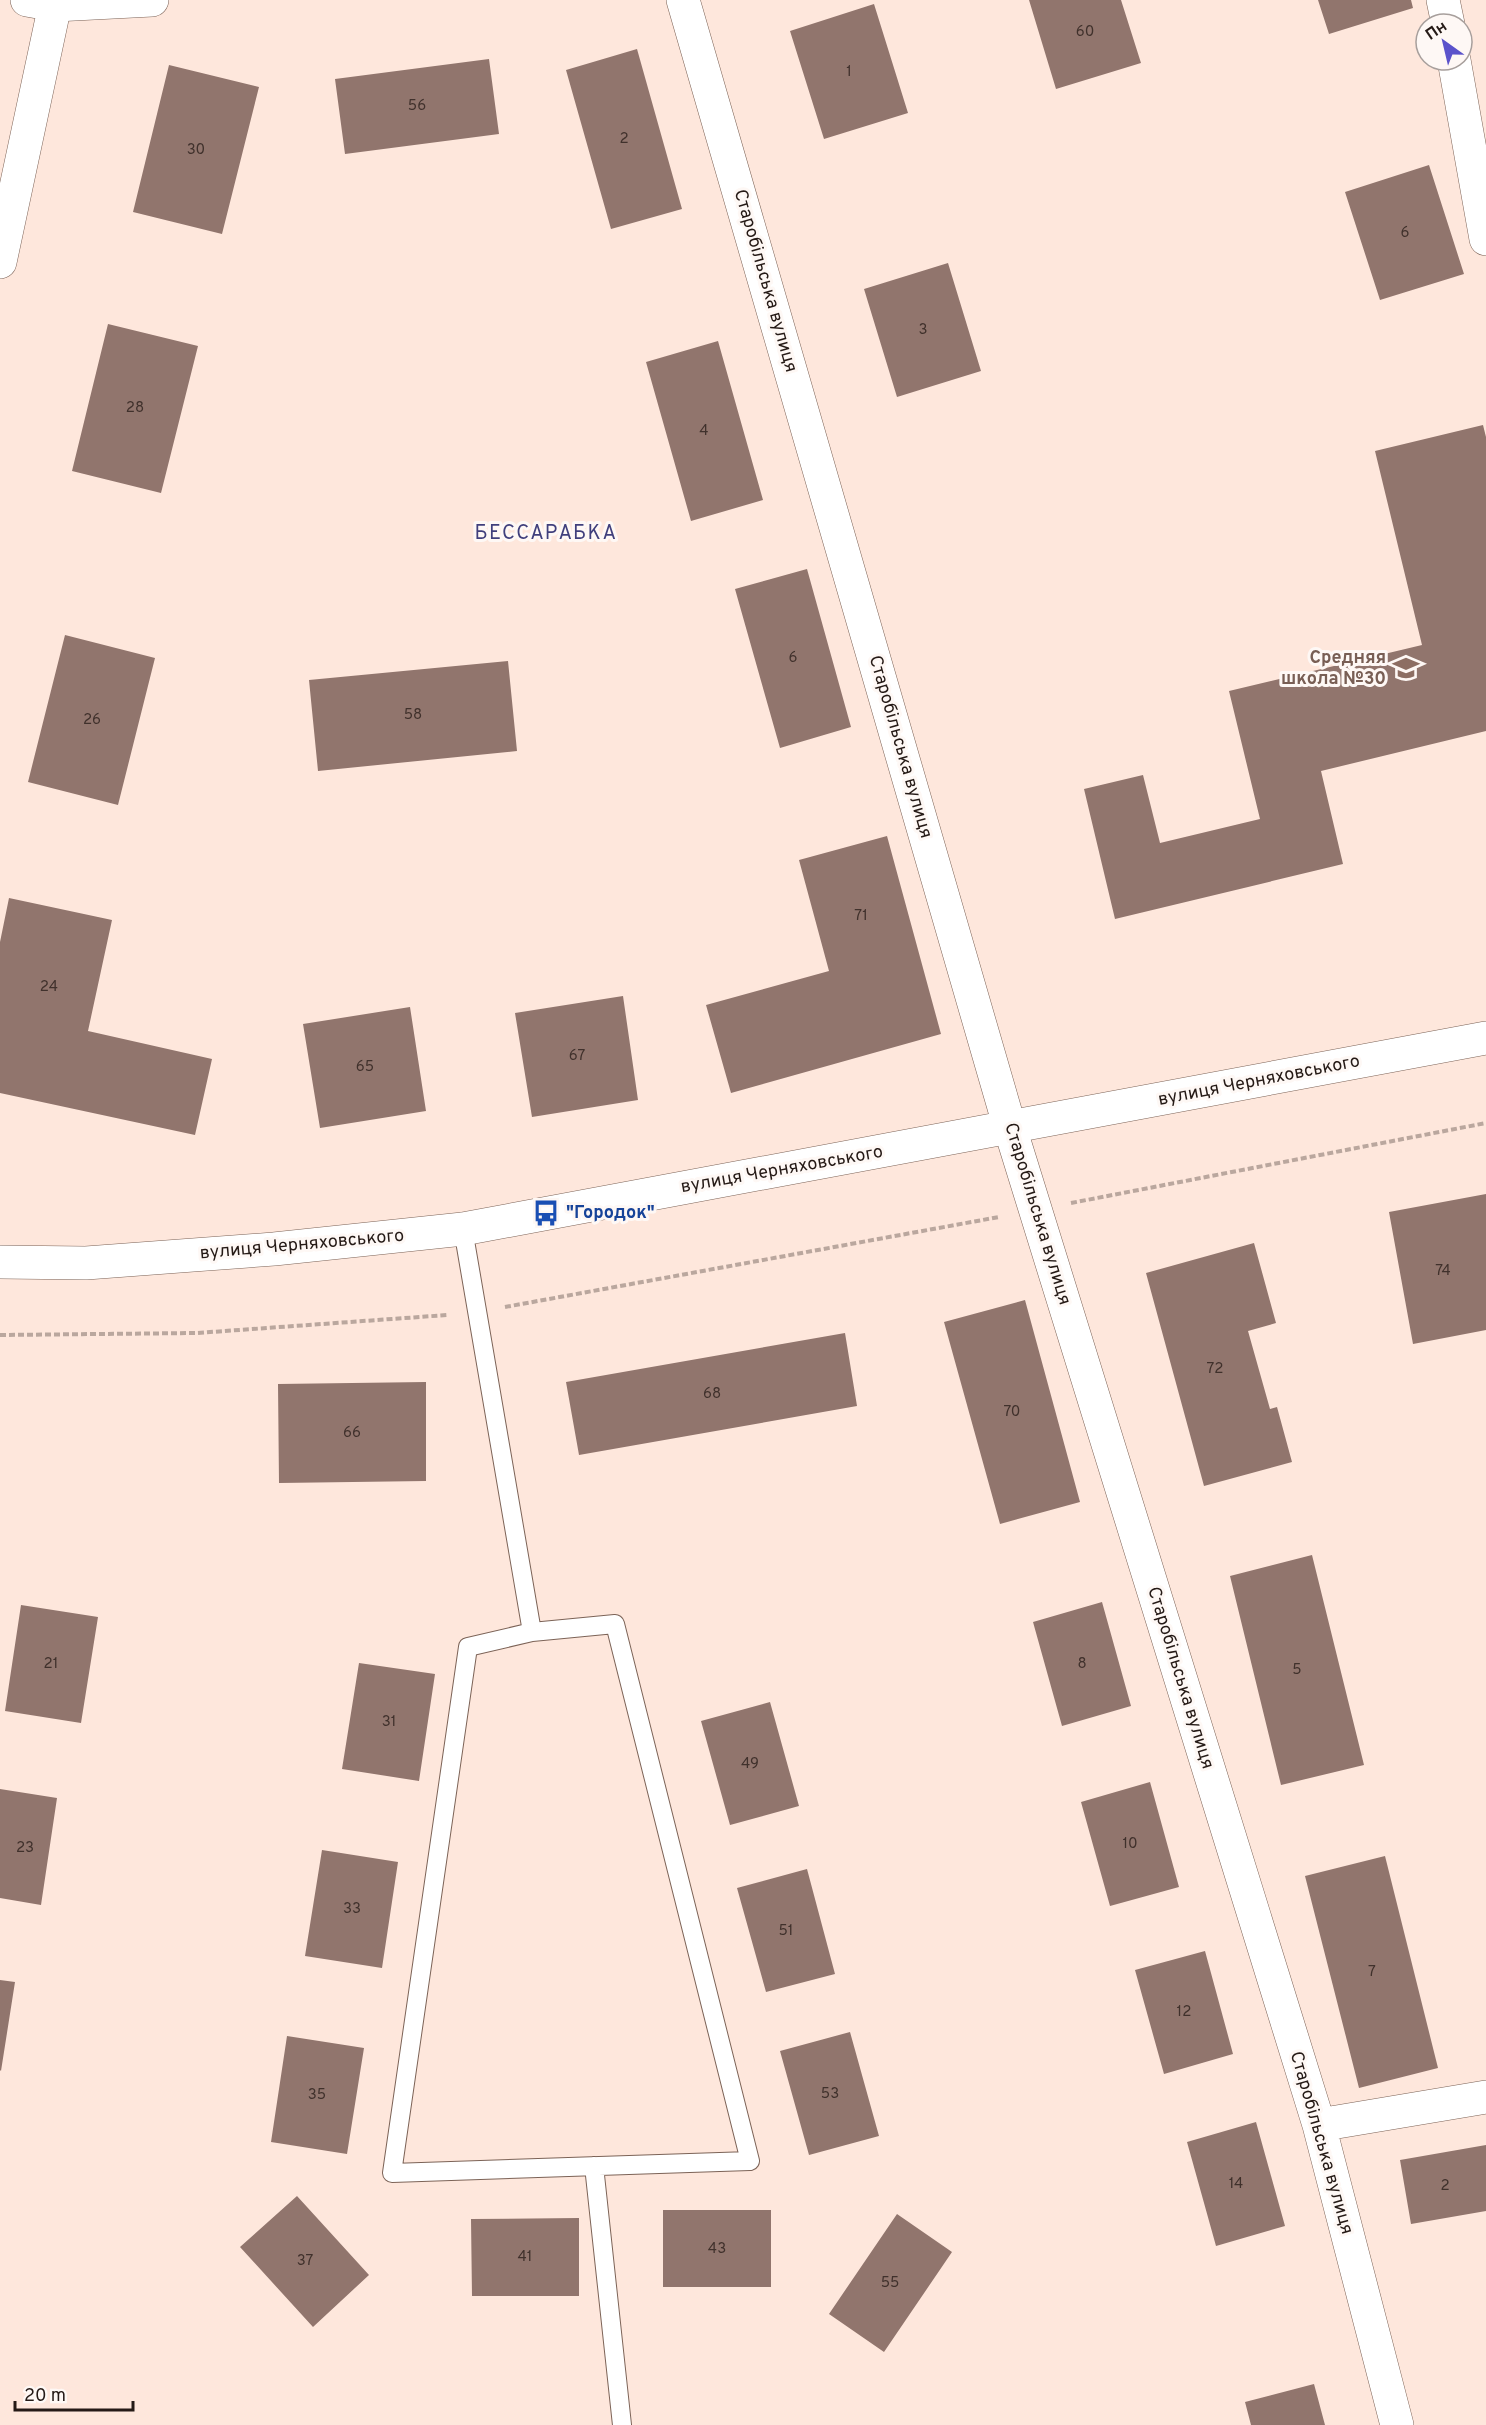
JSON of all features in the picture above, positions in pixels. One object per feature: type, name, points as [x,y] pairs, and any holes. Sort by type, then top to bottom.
[{"type":"street","points":[[0,262],[46,2],[152,0]]},
{"type":"street","name":"Старобільська вулиця","points":[[683,0],[1010,1128],[1319,2125],[1397,2425]]},
{"type":"street","points":[[1456,72],[1486,239]]},
{"type":"street","name":"вулиця Черняховського","points":[[0,1262],[86,1263],[262,1250],[463,1228],[1486,1038]]},
{"type":"street","points":[[1319,2125],[1486,2097]]},
{"type":"lane","points":[[463,1228],[532,1632]]},
{"type":"lane","points":[[615,1624],[750,2161],[392,2173],[468,1647],[532,1632],[615,1624]]},
{"type":"lane","points":[[594,2166],[622,2425]]},
{"type":"path","points":[[0,1335],[198,1333],[478,1312],[1035,1210],[1486,1123]]},
{"type":"building","points":[[1029,0],[1121,0],[1141,63],[1056,89]]},
{"type":"building","points":[[1318,0],[1411,0],[1413,8],[1329,34]]},
{"type":"building","points":[[874,4],[908,113],[824,139],[790,31]]},
{"type":"building","points":[[637,49],[682,209],[611,229],[566,70]]},
{"type":"building","points":[[489,59],[499,134],[345,154],[335,79]]},
{"type":"building","points":[[169,65],[259,87],[222,234],[133,212]]},
{"type":"building","points":[[1429,165],[1464,274],[1380,300],[1345,192]]},
{"type":"building","points":[[948,263],[981,371],[897,397],[864,289]]},
{"type":"building","points":[[108,324],[198,346],[161,493],[72,471]]},
{"type":"building","points":[[718,341],[763,500],[691,521],[646,362]]},
{"type":"building","name":"Средняя школа №30","points":[[1483,425],[1486,437],[1486,731],[1321,771],[1343,864],[1115,919],[1084,789],[1143,775],[1160,843],[1260,819],[1229,691],[1422,645],[1375,451]]},
{"type":"building","points":[[807,569],[851,727],[780,748],[735,589]]},
{"type":"building","points":[[65,635],[155,658],[118,805],[28,782]]},
{"type":"building","points":[[508,661],[517,751],[318,771],[309,680]]},
{"type":"building","points":[[887,836],[941,1034],[731,1093],[706,1005],[829,971],[799,860]]},
{"type":"building","points":[[9,898],[112,920],[88,1031],[212,1059],[195,1135],[0,1093],[0,942]]},
{"type":"building","points":[[623,996],[638,1100],[532,1117],[515,1013]]},
{"type":"building","points":[[410,1007],[426,1111],[320,1128],[303,1024]]},
{"type":"building","points":[[1486,1194],[1486,1330],[1413,1344],[1389,1212]]},
{"type":"building","points":[[1254,1243],[1276,1323],[1248,1331],[1270,1409],[1277,1407],[1292,1462],[1204,1486],[1146,1273]]},
{"type":"building","points":[[1025,1300],[1080,1502],[1000,1524],[944,1322]]},
{"type":"building","points":[[845,1333],[857,1406],[579,1455],[566,1382]]},
{"type":"building","points":[[426,1382],[426,1481],[279,1483],[278,1384]]},
{"type":"building","points":[[1312,1555],[1364,1765],[1281,1785],[1230,1576]]},
{"type":"building","points":[[1102,1602],[1131,1706],[1062,1726],[1033,1622]]},
{"type":"building","points":[[21,1605],[98,1617],[81,1723],[5,1711]]},
{"type":"building","points":[[359,1663],[435,1674],[419,1781],[342,1769]]},
{"type":"building","points":[[770,1702],[799,1806],[730,1825],[701,1721]]},
{"type":"building","points":[[1150,1782],[1179,1887],[1110,1906],[1081,1802]]},
{"type":"building","points":[[0,1789],[57,1798],[41,1905],[0,1898]]},
{"type":"building","points":[[322,1850],[398,1862],[382,1968],[305,1956]]},
{"type":"building","points":[[1385,1856],[1438,2068],[1359,2088],[1305,1876]]},
{"type":"building","points":[[807,1869],[835,1974],[766,1992],[737,1888]]},
{"type":"building","points":[[1205,1951],[1233,2054],[1164,2074],[1135,1970]]},
{"type":"building","points":[[0,1980],[15,1982],[1,2071],[0,2070]]},
{"type":"building","points":[[850,2032],[879,2136],[809,2155],[780,2051]]},
{"type":"building","points":[[287,2036],[364,2048],[347,2154],[271,2142]]},
{"type":"building","points":[[1256,2122],[1285,2226],[1216,2246],[1187,2142]]},
{"type":"building","points":[[1486,2145],[1486,2211],[1411,2224],[1400,2160]]},
{"type":"building","points":[[297,2196],[369,2275],[313,2327],[240,2247]]},
{"type":"building","points":[[663,2210],[771,2210],[771,2287],[663,2287]]},
{"type":"building","points":[[897,2214],[952,2252],[884,2352],[829,2314]]},
{"type":"building","points":[[579,2218],[579,2296],[472,2296],[471,2219]]},
{"type":"building","points":[[1314,2384],[1325,2425],[1251,2425],[1245,2402]]},
{"type":"place","name":"Средняя школа №30","points":[[1406,668]]},
{"type":"place","name":"\"Городок\"","points":[[546,1213]]},
{"type":"district","name":"БЕССАРАБКА","points":[[546,534]]}]
